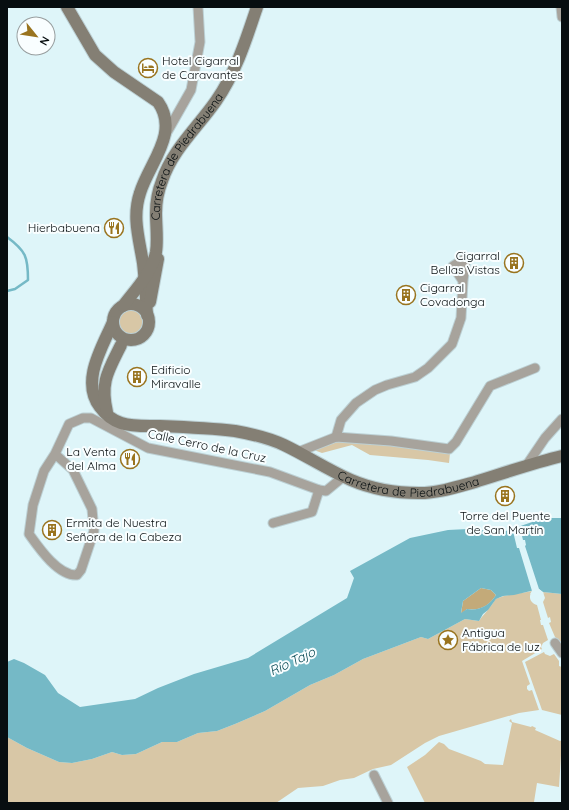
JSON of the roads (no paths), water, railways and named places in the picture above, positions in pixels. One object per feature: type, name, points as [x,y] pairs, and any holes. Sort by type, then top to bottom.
[{"type":"main road","points":[[68,7],[95,55],[114,72],[158,102],[166,117],[166,134],[143,184],[137,201],[136,218],[147,315]]},
{"type":"main road","name":"Carretera de Piedrabuena","points":[[95,364],[116,313],[144,278],[154,261],[157,244],[157,201],[166,170],[170,162],[216,102],[227,83],[243,50],[257,7]]},
{"type":"main road","name":"Carretera de Piedrabuena","points":[[95,364],[112,349],[144,334],[149,325],[147,315],[159,255],[157,244]]},
{"type":"main road","points":[[140,248],[135,280],[123,300],[123,306],[134,304],[144,310],[147,315]]},
{"type":"main road","points":[[108,415],[104,398],[106,376],[125,342],[116,332],[113,322]]},
{"type":"main road","points":[[95,364],[92,376],[93,391],[98,405],[108,415],[120,423],[134,425]]},
{"type":"main road","name":"Carretera de Piedrabuena","points":[[134,425],[236,431],[267,439],[298,452],[343,477],[374,488],[401,492],[420,493],[455,488],[562,456]]},
{"type":"street","points":[[166,134],[181,108],[185,88],[194,72],[200,42],[198,7]]},
{"type":"street","points":[[561,7],[562,18]]},
{"type":"street","points":[[336,437],[341,420],[356,403],[375,390],[415,377],[428,368],[452,344],[461,318],[463,281]]},
{"type":"street","points":[[298,452],[336,437],[391,441],[449,449],[456,442],[490,386],[535,368]]},
{"type":"street","name":"Calle Cerro de la Cruz","points":[[55,454],[69,424],[83,418],[90,418],[148,448],[270,472],[319,490]]},
{"type":"street","points":[[526,466],[545,438],[562,419]]},
{"type":"street","points":[[130,438],[134,425]]},
{"type":"street","points":[[55,454],[74,470],[92,509],[94,531],[81,570],[77,575],[73,575],[56,566],[44,555],[29,534],[33,505],[44,471],[55,454]]},
{"type":"street","points":[[273,523],[312,512],[319,490],[326,491],[343,477]]},
{"type":"street","points":[[555,643],[562,653]]},
{"type":"street","points":[[374,775],[388,803]]},
{"type":"water","name":"Río Tajo","points":[[544,518],[562,518],[562,594],[543,592],[539,589],[503,596],[496,599],[479,621],[465,619],[428,639],[421,637],[363,659],[334,675],[310,685],[265,711],[217,731],[198,733],[177,742],[162,742],[136,754],[122,755],[112,752],[92,759],[72,763],[59,762],[27,748],[7,737],[7,662],[14,659],[45,675],[58,693],[80,707],[135,699],[194,674],[248,658],[347,598],[354,578],[350,571],[410,538],[448,530],[468,529],[503,532]],"holes":[[[481,588],[491,590],[496,595],[487,605],[476,609],[467,609],[461,613],[463,601]]]},
{"type":"waterway","points":[[7,237],[18,246],[25,255],[28,280],[15,289],[7,291]]},
{"type":"place","name":"Hotel Cigarral de Caravantes","points":[[148,68]]},
{"type":"place","name":"Hierbabuena","points":[[114,228]]},
{"type":"place","name":"Cigarral Bellas Vistas","points":[[514,263]]},
{"type":"place","name":"Cigarral Covadonga","points":[[406,295]]},
{"type":"place","name":"Edificio Miravalle","points":[[137,377]]},
{"type":"place","name":"La Venta del Alma","points":[[130,459]]},
{"type":"place","name":"Torre del Puente de San Martín","points":[[505,496]]},
{"type":"place","name":"Ermita de Nuestra Señora de la Cabeza","points":[[52,530]]},
{"type":"place","name":"Antigua Fábrica de luz","points":[[448,640]]}]
